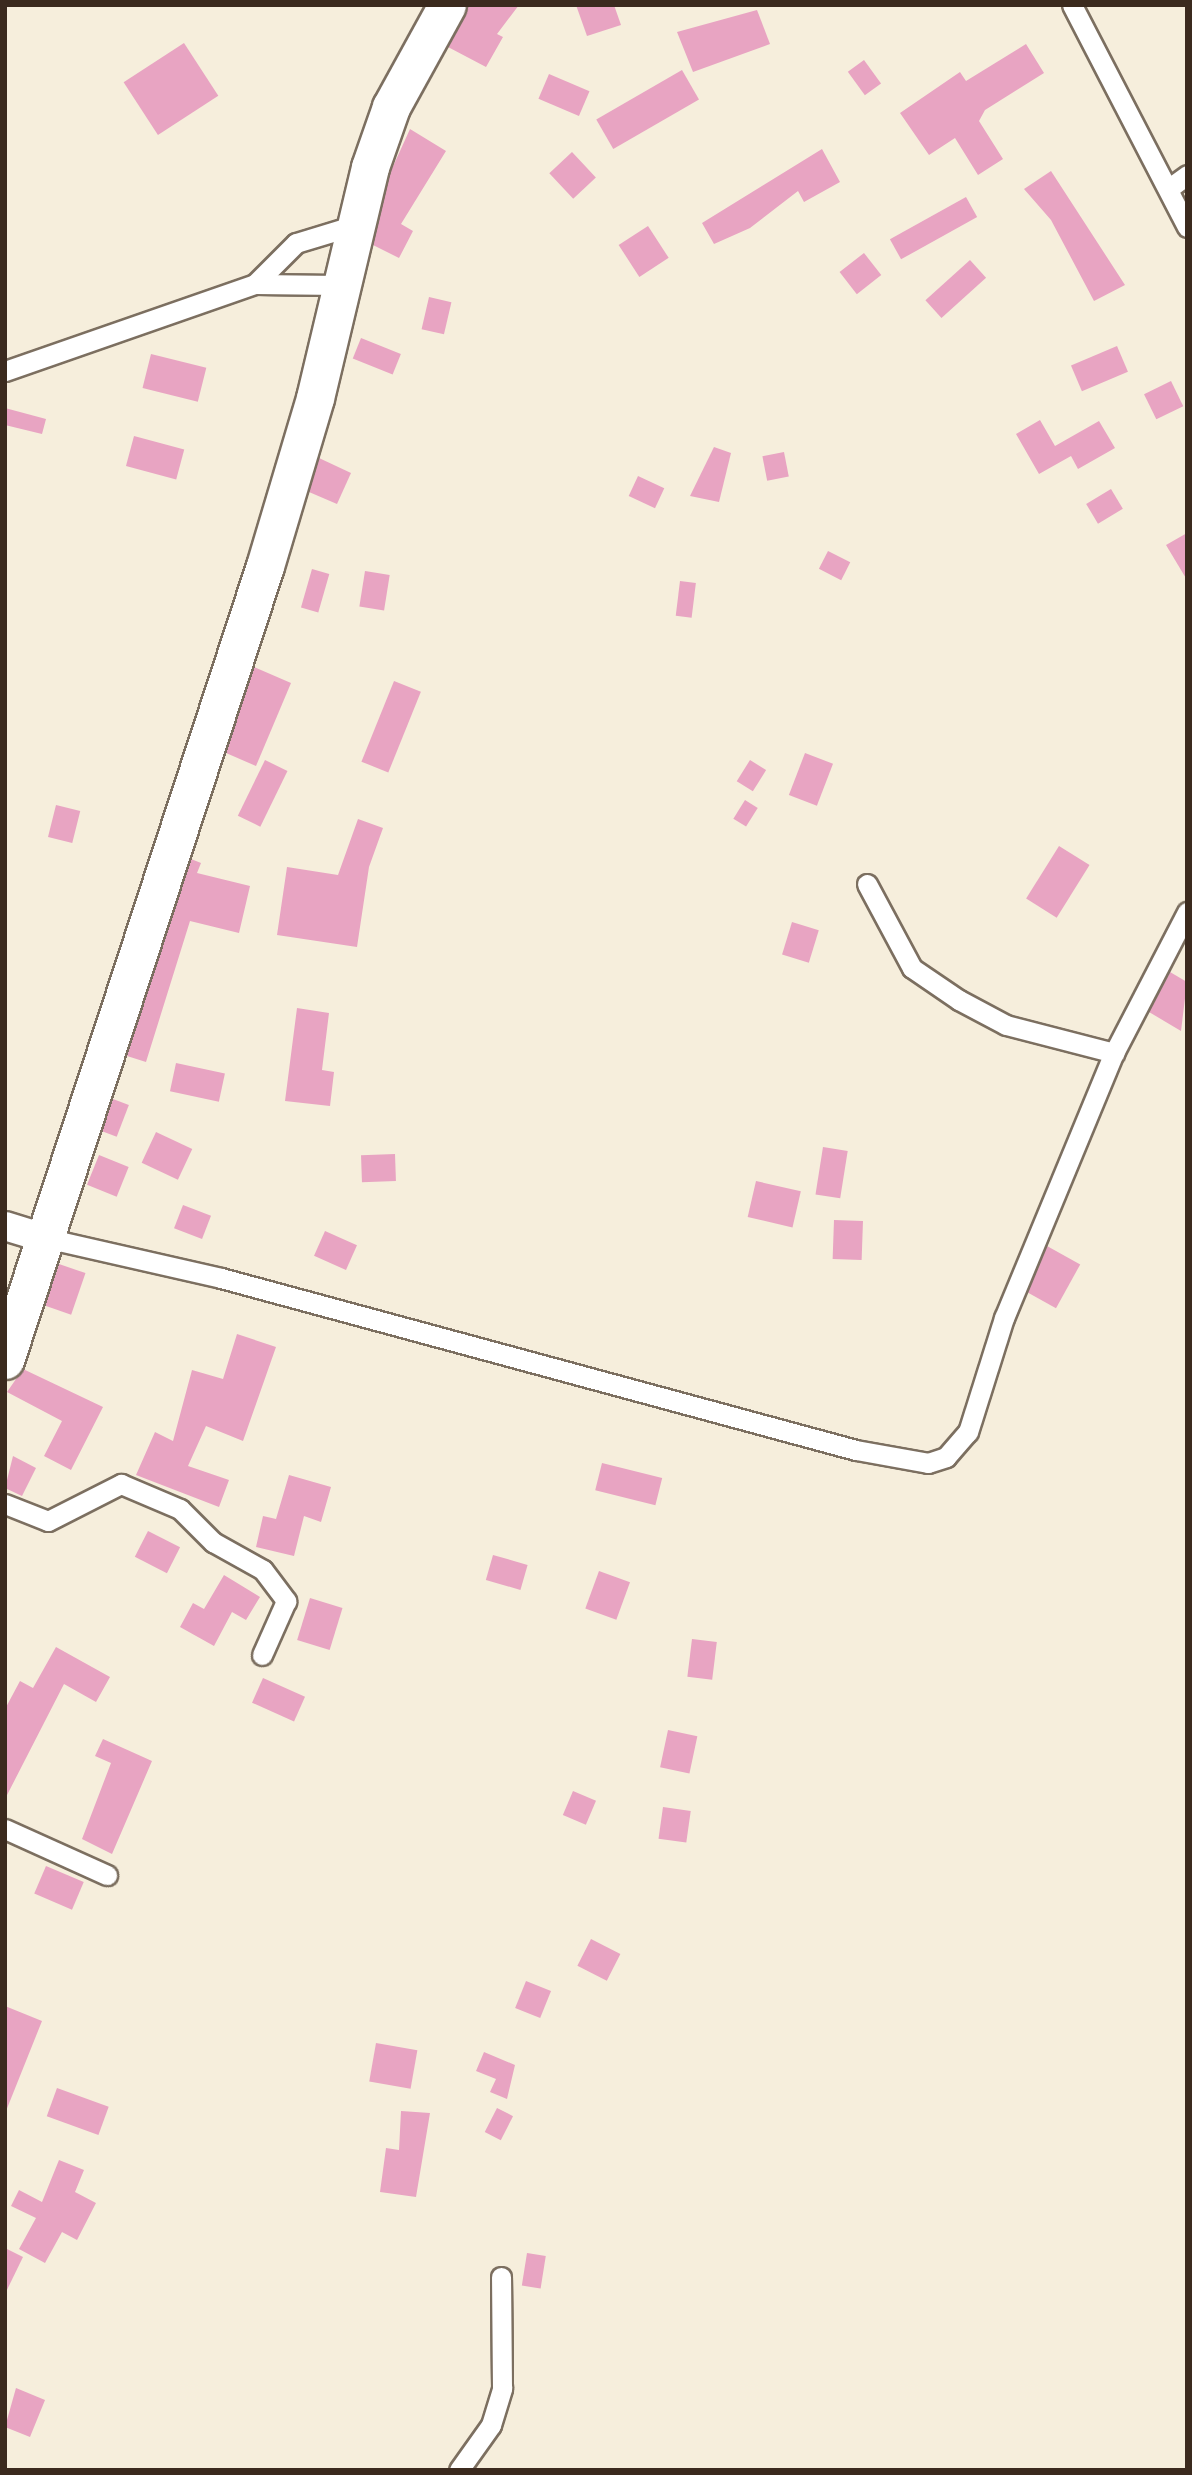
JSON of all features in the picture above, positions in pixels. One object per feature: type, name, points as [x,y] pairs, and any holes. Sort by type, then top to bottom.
[{"type":"highway","points":[[5,1360],[41,1237],[265,566],[315,398],[352,226],[391,107],[447,5]]},
{"type":"street","points":[[1072,5],[1187,228]]},
{"type":"street","points":[[1168,189],[1187,175]]},
{"type":"street","points":[[256,284],[296,243],[352,226]]},
{"type":"street","points":[[5,371],[256,284],[339,285]]},
{"type":"street","points":[[867,884],[912,968],[1006,1025],[1114,1053]]},
{"type":"street","points":[[5,1226],[41,1237],[221,1278],[829,1443],[928,1463],[946,1457],[968,1432],[1004,1318],[1114,1053],[1187,912]]},
{"type":"street","points":[[5,1504],[48,1521],[121,1483],[180,1509],[213,1542],[263,1570],[286,1601],[262,1655]]},
{"type":"street","points":[[5,1829],[107,1875]]},
{"type":"street","points":[[460,2470],[491,2425],[502,2388],[501,2277]]},
{"type":"building","points":[[468,5],[519,5],[497,34],[503,37],[486,67],[448,47]]},
{"type":"building","points":[[576,5],[614,5],[621,25],[587,36]]},
{"type":"building","points":[[757,10],[770,44],[693,72],[677,32]]},
{"type":"building","points":[[184,43],[218,96],[158,135],[124,82]]},
{"type":"building","points":[[1026,44],[1044,73],[985,110],[979,121],[1003,159],[978,175],[955,138],[929,155],[900,113],[960,72],[966,81]]},
{"type":"building","points":[[864,60],[881,83],[865,95],[848,72]]},
{"type":"building","points":[[682,70],[699,99],[613,149],[596,120]]},
{"type":"building","points":[[549,74],[590,91],[579,116],[538,99]]},
{"type":"building","points":[[410,129],[446,151],[401,224],[413,231],[399,258],[373,245],[390,173]]},
{"type":"building","points":[[822,149],[840,182],[804,202],[798,191],[750,228],[714,244],[702,223]]},
{"type":"building","points":[[572,152],[596,178],[573,199],[549,173]]},
{"type":"building","points":[[1051,171],[1125,285],[1094,301],[1051,220],[1024,189]]},
{"type":"building","points":[[966,197],[977,217],[901,259],[890,239]]},
{"type":"building","points":[[648,226],[669,258],[639,277],[619,245]]},
{"type":"building","points":[[864,253],[881,275],[857,294],[840,272]]},
{"type":"building","points":[[970,260],[986,278],[941,318],[925,300]]},
{"type":"building","points":[[429,297],[451,302],[444,334],[422,329]]},
{"type":"building","points":[[361,338],[401,354],[393,375],[353,358]]},
{"type":"building","points":[[1117,346],[1128,372],[1082,391],[1071,366]]},
{"type":"building","points":[[151,354],[206,368],[198,402],[143,388]]},
{"type":"building","points":[[1171,381],[1183,406],[1156,419],[1144,394]]},
{"type":"building","points":[[5,408],[46,419],[42,434],[5,425]]},
{"type":"building","points":[[1040,420],[1055,446],[1099,421],[1115,448],[1078,469],[1071,456],[1039,474],[1016,434]]},
{"type":"building","points":[[134,436],[184,449],[176,479],[126,466]]},
{"type":"building","points":[[714,447],[731,453],[719,502],[690,496]]},
{"type":"building","points":[[784,452],[789,477],[767,481],[762,456]]},
{"type":"building","points":[[319,458],[351,473],[337,504],[309,492]]},
{"type":"building","points":[[638,476],[664,488],[655,508],[629,496]]},
{"type":"building","points":[[1111,489],[1123,509],[1098,524],[1086,504]]},
{"type":"building","points":[[1187,533],[1187,580],[1166,545]]},
{"type":"building","points":[[828,551],[850,562],[841,580],[819,569]]},
{"type":"building","points":[[312,569],[329,574],[318,612],[301,607]]},
{"type":"building","points":[[365,571],[390,575],[384,610],[359,607]]},
{"type":"building","points":[[680,581],[696,583],[692,618],[676,616]]},
{"type":"building","points":[[254,667],[291,683],[256,766],[226,753]]},
{"type":"building","points":[[394,681],[421,692],[388,773],[361,762]]},
{"type":"building","points":[[805,753],[833,764],[817,806],[789,795]]},
{"type":"building","points":[[265,760],[287,771],[260,827],[238,816]]},
{"type":"building","points":[[750,760],[766,770],[753,791],[737,781]]},
{"type":"building","points":[[745,800],[758,808],[746,827],[733,819]]},
{"type":"building","points":[[56,805],[80,811],[72,843],[48,837]]},
{"type":"building","points":[[358,819],[383,828],[369,867],[357,947],[277,935],[287,867],[338,875]]},
{"type":"building","points":[[1059,846],[1090,865],[1057,918],[1026,899]]},
{"type":"building","points":[[191,859],[201,863],[197,873],[250,886],[239,933],[190,921],[146,1062],[127,1056]]},
{"type":"building","points":[[792,922],[819,930],[809,963],[782,955]]},
{"type":"building","points":[[1170,972],[1187,982],[1181,1031],[1149,1012]]},
{"type":"building","points":[[297,1008],[329,1013],[322,1070],[334,1072],[330,1106],[285,1101]]},
{"type":"building","points":[[176,1063],[225,1073],[219,1102],[170,1091]]},
{"type":"building","points":[[113,1099],[129,1105],[117,1137],[101,1131]]},
{"type":"building","points":[[156,1132],[192,1149],[178,1180],[142,1163]]},
{"type":"building","points":[[823,1147],[848,1151],[840,1198],[815,1194]]},
{"type":"building","points":[[395,1154],[396,1181],[362,1182],[361,1155]]},
{"type":"building","points":[[99,1155],[129,1167],[117,1197],[87,1185]]},
{"type":"building","points":[[756,1181],[801,1191],[792,1227],[748,1217]]},
{"type":"building","points":[[183,1205],[211,1216],[202,1239],[174,1228]]},
{"type":"building","points":[[834,1220],[863,1221],[862,1260],[833,1259]]},
{"type":"building","points":[[325,1231],[357,1245],[346,1270],[314,1256]]},
{"type":"building","points":[[1047,1246],[1080,1264],[1056,1308],[1023,1290]]},
{"type":"building","points":[[59,1264],[85,1273],[71,1315],[45,1306]]},
{"type":"building","points":[[237,1334],[276,1347],[243,1441],[206,1426],[188,1466],[229,1480],[219,1507],[136,1475],[155,1432],[173,1441],[192,1370],[223,1379]]},
{"type":"building","points":[[23,1369],[103,1407],[71,1470],[44,1456],[62,1421],[7,1392]]},
{"type":"building","points":[[13,1456],[36,1468],[22,1496],[5,1488]]},
{"type":"building","points":[[602,1463],[662,1478],[655,1505],[595,1490]]},
{"type":"building","points":[[289,1475],[331,1487],[321,1522],[304,1516],[294,1556],[256,1547],[263,1516],[276,1519]]},
{"type":"building","points":[[148,1531],[180,1547],[167,1573],[135,1557]]},
{"type":"building","points":[[493,1555],[528,1565],[520,1590],[486,1580]]},
{"type":"building","points":[[599,1571],[630,1582],[616,1620],[585,1609]]},
{"type":"building","points":[[224,1575],[260,1597],[246,1620],[232,1612],[214,1646],[180,1627],[193,1603],[204,1609]]},
{"type":"building","points":[[310,1598],[343,1608],[330,1650],[297,1640]]},
{"type":"building","points":[[692,1639],[717,1642],[712,1680],[687,1677]]},
{"type":"building","points":[[56,1647],[110,1677],[96,1702],[64,1684],[5,1799],[5,1709],[20,1681],[33,1688]]},
{"type":"building","points":[[263,1678],[305,1697],[294,1721],[252,1703]]},
{"type":"building","points":[[668,1730],[697,1736],[689,1773],[660,1767]]},
{"type":"building","points":[[103,1739],[152,1761],[112,1854],[82,1839],[111,1763],[95,1756]]},
{"type":"building","points":[[573,1791],[596,1801],[586,1825],[563,1815]]},
{"type":"building","points":[[663,1807],[691,1811],[686,1843],[659,1839]]},
{"type":"building","points":[[46,1866],[84,1882],[72,1910],[34,1894]]},
{"type":"building","points":[[591,1939],[620,1954],[607,1981],[577,1966]]},
{"type":"building","points":[[526,1981],[551,1991],[540,2018],[515,2008]]},
{"type":"building","points":[[5,2006],[42,2021],[6,2111],[5,2111]]},
{"type":"building","points":[[376,2043],[417,2050],[411,2089],[369,2081]]},
{"type":"building","points":[[484,2052],[515,2065],[507,2099],[490,2092],[496,2079],[476,2071]]},
{"type":"building","points":[[57,2088],[109,2107],[98,2135],[47,2116]]},
{"type":"building","points":[[497,2108],[513,2116],[501,2140],[485,2132]]},
{"type":"building","points":[[401,2111],[430,2113],[416,2197],[380,2192],[386,2148],[399,2150]]},
{"type":"building","points":[[59,2160],[84,2170],[75,2192],[96,2203],[77,2240],[62,2232],[45,2263],[19,2249],[36,2218],[11,2206],[19,2190],[42,2202]]},
{"type":"building","points":[[5,2248],[23,2257],[5,2294]]},
{"type":"building","points":[[527,2253],[546,2256],[541,2289],[522,2286]]},
{"type":"building","points":[[16,2388],[45,2400],[30,2437],[5,2427]]}]
